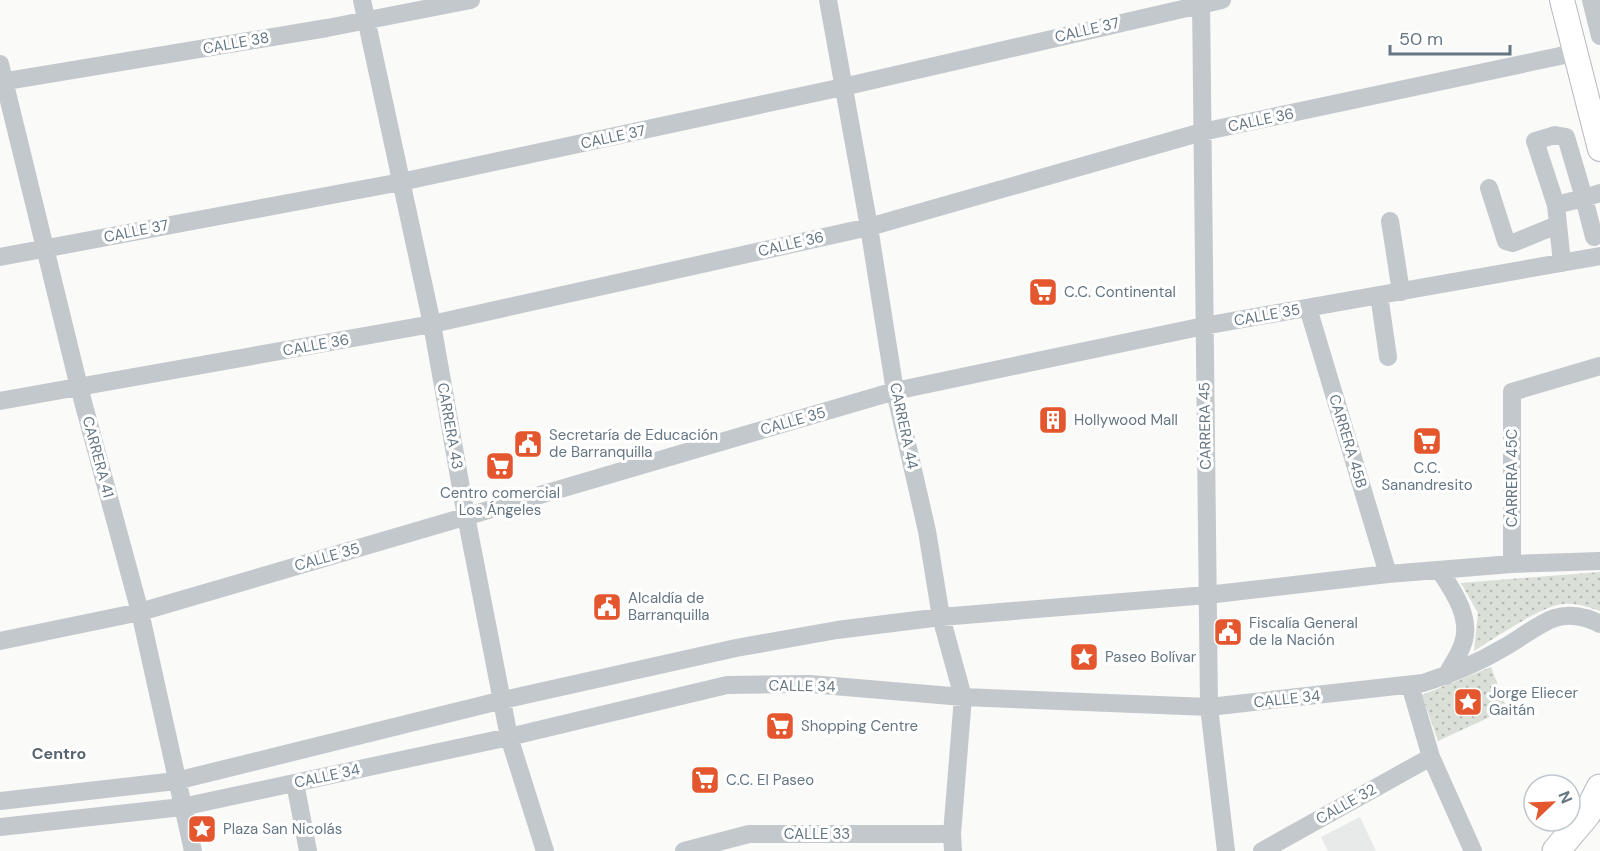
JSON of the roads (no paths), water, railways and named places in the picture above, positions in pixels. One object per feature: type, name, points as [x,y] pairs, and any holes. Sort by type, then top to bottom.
[{"type":"highway","points":[[1556,851],[1587,813],[1600,788]]},
{"type":"main road","points":[[1562,0],[1600,148]]},
{"type":"street","name":"CARRERA 43","points":[[362,0],[432,324],[509,737],[545,851]]},
{"type":"street","name":"CALLE 38","points":[[1,76],[366,20],[471,0]]},
{"type":"street","name":"CARRERA 44","points":[[828,0],[896,391],[927,531],[941,617],[963,697],[952,843]]},
{"type":"street","name":"CALLE 37","points":[[0,257],[401,182],[843,87],[1201,2],[1222,0]]},
{"type":"street","points":[[1571,0],[1600,120]]},
{"type":"street","points":[[1591,0],[1600,36]]},
{"type":"street","name":"CARRERA 45","points":[[1201,2],[1209,707],[1227,851]]},
{"type":"street","name":"CALLE 36","points":[[0,401],[432,324],[869,227],[1202,132],[1574,53]]},
{"type":"street","name":"CARRERA 41","points":[[1,76],[79,387],[140,612],[193,851]]},
{"type":"street","points":[[1562,263],[1556,206],[1535,141],[1555,135],[1566,137],[1592,196],[1594,237]]},
{"type":"street","points":[[1489,188],[1506,241],[1513,243],[1557,225]]},
{"type":"street","points":[[1556,206],[1592,196]]},
{"type":"street","points":[[1390,221],[1401,291]]},
{"type":"street","name":"CALLE 35","points":[[0,641],[140,612],[896,391],[1204,326],[1600,256]]},
{"type":"street","points":[[1379,295],[1388,357]]},
{"type":"street","name":"CARRERA 45B","points":[[1308,308],[1388,574]]},
{"type":"street","name":"CARRERA 45C","points":[[1512,564],[1512,392],[1600,366]]},
{"type":"street","name":"CALLE 34","points":[[0,801],[176,782],[503,700],[736,648],[837,630],[941,617],[1208,595],[1388,574],[1512,564],[1600,561]]},
{"type":"street","points":[[1440,571],[1455,594],[1466,621],[1463,644],[1446,676]]},
{"type":"street","name":"CALLE 34","points":[[0,827],[182,807],[509,737],[727,685],[810,684],[963,697],[1209,707],[1410,685],[1446,676],[1487,658],[1555,618],[1576,616],[1600,624]]},
{"type":"street","points":[[1410,685],[1431,757],[1473,851]]},
{"type":"street","name":"CALLE 32","points":[[1262,851],[1431,757]]},
{"type":"street","points":[[295,783],[308,851]]},
{"type":"street","name":"CALLE 33","points":[[684,851],[751,843],[952,843]]},
{"type":"place","name":"C.C. Continental","points":[[1043,292]]},
{"type":"place","name":"Hollywood Mall","points":[[1053,420]]},
{"type":"place","name":"C.C. Sanandresito","points":[[1427,441]]},
{"type":"place","name":"Secretaría de Educación de Barranquilla","points":[[528,444]]},
{"type":"place","name":"Centro comercial Los Ángeles","points":[[500,466]]},
{"type":"place","name":"Alcaldía de Barranquilla","points":[[607,607]]},
{"type":"place","name":"Fiscalía General de la Nación","points":[[1228,632]]},
{"type":"place","name":"Paseo Bolívar","points":[[1084,657]]},
{"type":"place","name":"Jorge Eliecer Gaitán","points":[[1468,702]]},
{"type":"place","name":"Shopping Centre","points":[[780,726]]},
{"type":"place","name":"C.C. El Paseo","points":[[705,780]]},
{"type":"place","name":"Plaza San Nicolás","points":[[202,829]]},
{"type":"district","name":"Centro","points":[[59,753]]}]
